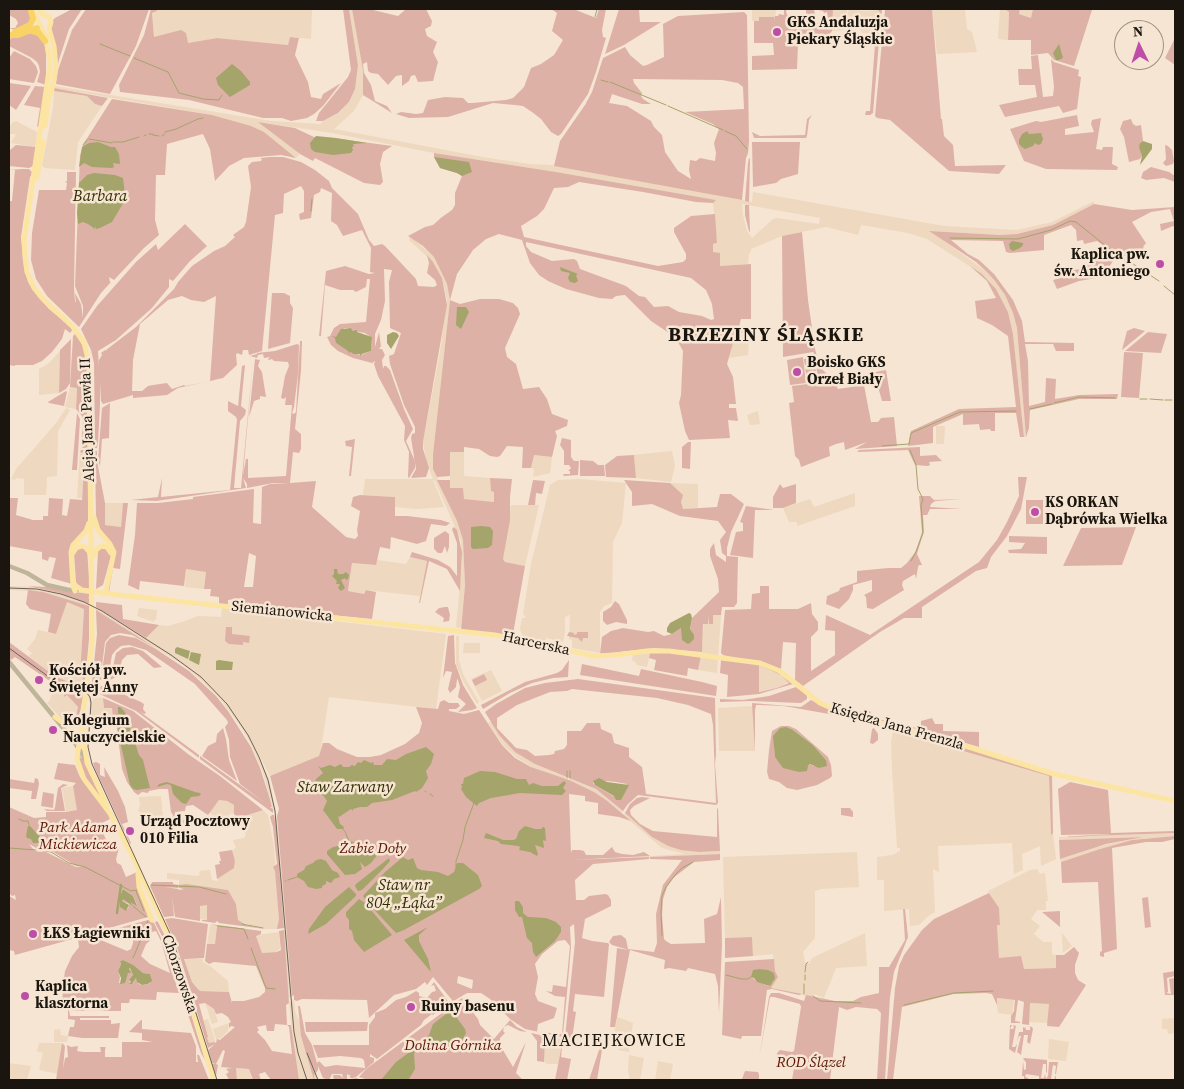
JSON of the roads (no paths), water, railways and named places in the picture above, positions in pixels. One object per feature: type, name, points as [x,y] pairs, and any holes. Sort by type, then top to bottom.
[{"type":"highway","points":[[11,33],[30,26],[33,19],[33,9]]},
{"type":"highway","points":[[11,33],[37,25]]},
{"type":"highway","points":[[28,32],[37,25]]},
{"type":"highway","points":[[11,33],[18,35],[38,32],[46,38]]},
{"type":"main road","points":[[33,9],[50,20],[56,70],[49,103]]},
{"type":"main road","points":[[33,9],[37,25],[46,38]]},
{"type":"main road","points":[[33,9],[46,38],[53,61],[49,103]]},
{"type":"main road","points":[[37,25],[40,15],[44,15]]},
{"type":"main road","points":[[37,25],[46,30],[50,27]]},
{"type":"main road","name":"Aleja Jana Pawła II","points":[[46,38],[48,60],[47,90],[24,240],[27,272],[34,288],[44,300],[74,326]]},
{"type":"main road","name":"Aleja Jana Pawła II","points":[[49,103],[27,256],[33,279],[47,299],[81,335],[90,352],[92,363],[92,556],[94,570],[91,580],[92,648],[78,764],[84,779],[112,816]]},
{"type":"main road","points":[[73,588],[72,549],[86,531],[92,517]]},
{"type":"main road","points":[[92,517],[98,530],[114,552],[104,592]]},
{"type":"main road","points":[[73,588],[74,550],[79,547],[85,547],[92,556],[101,546],[107,546],[111,552],[104,592]]},
{"type":"main road","name":"Siemianowicka","points":[[9,566],[27,572],[48,585],[119,595],[445,630]]},
{"type":"main road","points":[[73,588],[104,592]]},
{"type":"main road","name":"Harcerska","points":[[445,630],[519,639],[594,656],[627,653]]},
{"type":"main road","name":"Księdza Jana Frenzla","points":[[627,653],[669,651],[760,664],[780,671],[820,703],[847,715],[934,736],[1054,774],[1175,800]]},
{"type":"main road","name":"Chorzowska","points":[[9,662],[79,747],[88,763],[174,948],[212,1077]]},
{"type":"main road","name":"Aleja Jana Pawła II","points":[[86,700],[83,734],[88,763]]},
{"type":"main road","points":[[55,718],[66,725],[72,726],[77,723],[83,713]]},
{"type":"main road","name":"Chorzowska","points":[[126,844],[138,874],[158,914]]},
{"type":"main road","points":[[138,874],[139,886],[152,920]]},
{"type":"water","points":[[1059,44],[1063,58],[1056,60],[1053,53]]},
{"type":"water","points":[[232,64],[241,71],[250,82],[250,85],[230,97],[218,85],[216,78]]},
{"type":"water","points":[[1027,131],[1029,134],[1041,133],[1043,139],[1041,144],[1035,143],[1033,146],[1025,149],[1022,147],[1019,144],[1019,140],[1022,134]]},
{"type":"water","points":[[316,136],[367,143],[353,144],[351,153],[333,155],[315,152],[311,149],[310,143]]},
{"type":"water","points":[[1143,141],[1152,144],[1152,149],[1140,165],[1142,156],[1139,147]]},
{"type":"water","points":[[98,142],[115,147],[119,154],[120,164],[113,163],[114,167],[112,168],[92,167],[84,163],[79,167],[82,147],[89,143]]},
{"type":"water","points":[[434,157],[469,162],[472,172],[462,176],[440,168]]},
{"type":"water","name":"Barbara","points":[[94,173],[115,175],[123,178],[125,195],[125,200],[112,222],[96,229],[96,226],[95,229],[83,222],[78,224],[77,213],[79,183],[87,175]]},
{"type":"water","points":[[1012,241],[1023,243],[1023,245],[1013,251],[1010,249],[1009,244]]},
{"type":"water","points":[[560,267],[578,274],[576,275],[578,281],[575,283],[570,282],[568,278],[570,273],[561,271]]},
{"type":"water","points":[[457,307],[466,307],[469,312],[461,329],[456,325]]},
{"type":"water","points":[[351,328],[353,331],[357,330],[357,332],[372,337],[371,351],[360,356],[360,354],[350,352],[349,354],[348,351],[336,343],[335,338],[332,336],[336,337],[341,329]]},
{"type":"water","points":[[393,332],[399,336],[391,349],[387,343],[387,335]]},
{"type":"water","points":[[471,527],[490,527],[493,531],[492,545],[488,548],[473,549],[471,547]]},
{"type":"water","points":[[334,569],[337,569],[338,574],[346,572],[349,575],[348,579],[341,580],[345,588],[341,591],[338,588],[340,584],[336,584],[337,581],[332,576]]},
{"type":"water","points":[[689,613],[692,618],[690,629],[694,639],[688,644],[682,640],[681,628],[672,634],[667,632],[667,628],[670,623]]},
{"type":"water","points":[[177,647],[190,651],[188,659],[175,653]]},
{"type":"water","points":[[191,652],[201,654],[199,665],[189,660]]},
{"type":"water","points":[[216,661],[233,662],[232,670],[216,670]]},
{"type":"water","points":[[118,707],[125,712],[139,755],[143,760],[150,788],[137,790],[133,789],[130,785],[119,737],[118,726],[123,719],[118,713]]},
{"type":"water","points":[[786,727],[813,745],[826,760],[827,766],[819,768],[810,764],[807,771],[799,772],[783,768],[775,757],[773,736],[780,728]]},
{"type":"water","name":"Staw Zarwany","points":[[426,747],[434,754],[431,764],[426,771],[428,778],[422,788],[392,800],[372,803],[367,807],[353,809],[353,811],[351,809],[338,816],[340,824],[344,827],[343,829],[337,829],[323,810],[327,801],[323,795],[315,792],[313,787],[316,779],[323,773],[318,766],[321,768],[330,765],[335,767],[341,764],[343,767],[349,767],[355,766],[358,762],[361,763],[364,760],[373,762],[374,765],[382,765],[387,759],[396,760],[406,754]]},
{"type":"water","points":[[480,771],[495,772],[517,779],[526,779],[529,785],[533,783],[542,786],[558,786],[564,781],[566,783],[563,788],[566,791],[562,795],[520,793],[491,798],[479,803],[477,806],[466,797],[461,789],[461,784],[463,784],[464,778]]},
{"type":"water","points":[[599,778],[607,782],[629,785],[621,800],[616,800],[614,796],[595,785],[593,781]]},
{"type":"water","points":[[167,782],[201,794],[191,797],[186,804],[182,803],[173,794],[171,785],[167,784],[157,787],[159,784]]},
{"type":"water","points":[[28,826],[41,838],[38,843],[33,843],[31,839],[27,838]]},
{"type":"water","points":[[525,826],[535,829],[545,828],[546,841],[543,840],[544,848],[535,845],[537,856],[530,852],[519,850],[520,847],[518,846],[501,844],[498,841],[484,838],[486,833],[503,840],[513,840],[516,839],[519,831]]},
{"type":"water","points":[[349,841],[357,843],[360,841],[361,844],[371,847],[370,849],[375,850],[378,854],[365,867],[360,862],[362,869],[355,874],[345,875],[327,854],[327,851],[333,847],[347,846]]},
{"type":"water","name":"Staw nr 804 „Łąka”","points":[[403,857],[408,860],[413,858],[417,868],[421,870],[438,872],[448,876],[454,872],[457,863],[463,863],[478,875],[482,886],[396,933],[363,896],[385,872]]},
{"type":"water","points":[[389,858],[390,861],[383,869],[362,890],[358,891],[355,886],[356,884]]},
{"type":"water","points":[[321,859],[326,861],[340,877],[334,879],[331,883],[326,881],[322,888],[308,887],[304,881],[297,877],[297,874],[304,870],[306,866]]},
{"type":"water","points":[[349,887],[356,896],[326,924],[308,934],[309,929],[325,907]]},
{"type":"water","points":[[123,889],[133,896],[137,906],[130,902],[133,906],[123,899],[122,901],[129,905],[126,911],[120,907],[120,896]]},
{"type":"water","points":[[359,899],[365,903],[392,935],[364,952],[354,940],[352,931],[349,929],[349,920],[346,916],[346,912]]},
{"type":"water","points":[[515,901],[519,901],[523,907],[523,913],[528,917],[546,918],[556,922],[561,927],[561,932],[555,941],[536,957],[533,952],[532,943],[527,938],[522,917],[519,917],[515,910]]},
{"type":"water","points":[[428,927],[419,935],[419,941],[428,959],[431,972],[404,940]]},
{"type":"water","points":[[123,960],[143,973],[150,974],[152,981],[142,985],[137,982],[136,978],[132,984],[129,984],[131,982],[129,980],[133,975],[130,968],[131,973],[128,973],[125,983],[120,984],[121,978],[118,971],[121,964],[120,961]]},
{"type":"water","points":[[759,969],[774,973],[775,978],[770,986],[757,982],[751,977],[753,970]]},
{"type":"water","points":[[450,1011],[465,1029],[466,1033],[460,1044],[443,1050],[433,1049],[427,1043],[414,1053],[415,1069],[409,1079],[381,1080],[396,1062],[422,1043],[429,1035],[433,1024]]},
{"type":"waterway","points":[[595,17],[597,9]]},
{"type":"waterway","points":[[100,44],[130,56]]},
{"type":"waterway","points":[[134,58],[168,72],[179,93],[203,99],[219,100],[222,95]]},
{"type":"waterway","points":[[601,80],[608,82]]},
{"type":"waterway","points":[[610,82],[666,105]]},
{"type":"waterway","points":[[668,106],[723,130]]},
{"type":"waterway","points":[[165,132],[203,118]]},
{"type":"waterway","points":[[725,131],[736,136],[747,149]]},
{"type":"waterway","points":[[153,135],[159,136]]},
{"type":"waterway","points":[[113,142],[123,142],[139,137]]},
{"type":"waterway","points":[[89,139],[112,143]]},
{"type":"waterway","points":[[83,145],[87,140]]},
{"type":"waterway","points":[[311,211],[312,199]]},
{"type":"waterway","points":[[950,238],[1018,239],[1051,230],[1070,221],[1076,222],[1106,246],[1159,281]]},
{"type":"waterway","points":[[1164,286],[1175,295]]},
{"type":"waterway","points":[[1054,403],[1079,397],[1115,398]]},
{"type":"waterway","points":[[1140,399],[1147,399]]},
{"type":"waterway","points":[[1150,399],[1163,400]]},
{"type":"waterway","points":[[1165,400],[1172,400]]},
{"type":"waterway","points":[[1030,409],[1052,404]]},
{"type":"waterway","points":[[882,446],[909,444],[911,433],[960,412],[1016,411]]},
{"type":"waterway","points":[[910,450],[916,465],[918,489],[923,499],[921,505],[923,533],[911,561]]},
{"type":"waterway","points":[[567,771],[567,778]]},
{"type":"waterway","points":[[570,771],[570,778]]},
{"type":"waterway","points":[[456,867],[465,827],[474,803]]},
{"type":"waterway","points":[[19,819],[28,821],[29,825]]},
{"type":"waterway","points":[[343,829],[346,833]]},
{"type":"waterway","points":[[346,834],[349,841]]},
{"type":"waterway","points":[[9,848],[36,850]]},
{"type":"waterway","points":[[37,850],[51,852],[69,863],[85,867],[131,891],[137,890]]},
{"type":"waterway","points":[[662,936],[662,896],[676,874],[693,862]]},
{"type":"waterway","points":[[288,880],[297,877]]},
{"type":"waterway","points":[[117,913],[121,885]]},
{"type":"waterway","points":[[151,885],[199,887],[226,894]]},
{"type":"waterway","points":[[136,891],[144,911]]},
{"type":"waterway","points":[[133,906],[146,917]]},
{"type":"waterway","points":[[145,927],[148,921]]},
{"type":"waterway","points":[[242,924],[263,928]]},
{"type":"waterway","points":[[218,926],[244,929],[248,939]]},
{"type":"waterway","points":[[133,958],[141,939]]},
{"type":"waterway","points":[[251,948],[266,988],[275,989]]},
{"type":"waterway","points":[[805,972],[808,962]]},
{"type":"waterway","points":[[726,975],[741,979],[751,977]]},
{"type":"waterway","points":[[805,975],[805,980]]},
{"type":"waterway","points":[[804,984],[804,994]]},
{"type":"waterway","points":[[904,1005],[954,993],[993,991]]},
{"type":"waterway","points":[[813,996],[820,1001],[861,1003]]},
{"type":"tram line","points":[[9,648],[53,680],[86,692],[90,697],[88,747],[92,764],[173,940],[217,1080]]},
{"type":"railway","points":[[9,588],[37,589],[61,594],[102,611],[171,655],[201,677],[227,704],[248,735],[268,780],[275,811],[294,1032],[298,1053],[307,1080]]},
{"type":"railway","points":[[307,1053],[318,1080]]},
{"type":"place","name":"GKS Andaluzja Piekary Śląskie","points":[[777,32]]},
{"type":"place","name":"Kaplica pw. św. Antoniego","points":[[1160,264]]},
{"type":"place","name":"Boisko GKS Orzeł Biały","points":[[797,372]]},
{"type":"place","name":"KS ORKAN Dąbrówka Wielka","points":[[1035,512]]},
{"type":"place","name":"Kościół pw. Świętej Anny","points":[[39,680]]},
{"type":"place","name":"Kolegium Nauczycielskie","points":[[53,730]]},
{"type":"place","name":"Urząd Pocztowy 010 Filia","points":[[130,831]]},
{"type":"place","name":"ŁKS Łagiewniki","points":[[33,934]]},
{"type":"place","name":"Kaplica klasztorna","points":[[25,996]]},
{"type":"place","name":"Ruiny basenu","points":[[411,1007]]},
{"type":"district","name":"BRZEZINY ŚLĄSKIE","points":[[766,336]]},
{"type":"district","name":"MACIEJKOWICE","points":[[614,1041]]},
{"type":"park label","name":"Park Adama Mickiewicza","points":[[78,836]]},
{"type":"park label","name":"Żabie Doły","points":[[373,849]]},
{"type":"park label","name":"Dolina Górnika","points":[[453,1046]]},
{"type":"park label","name":"ROD Ślązel","points":[[811,1063]]}]
